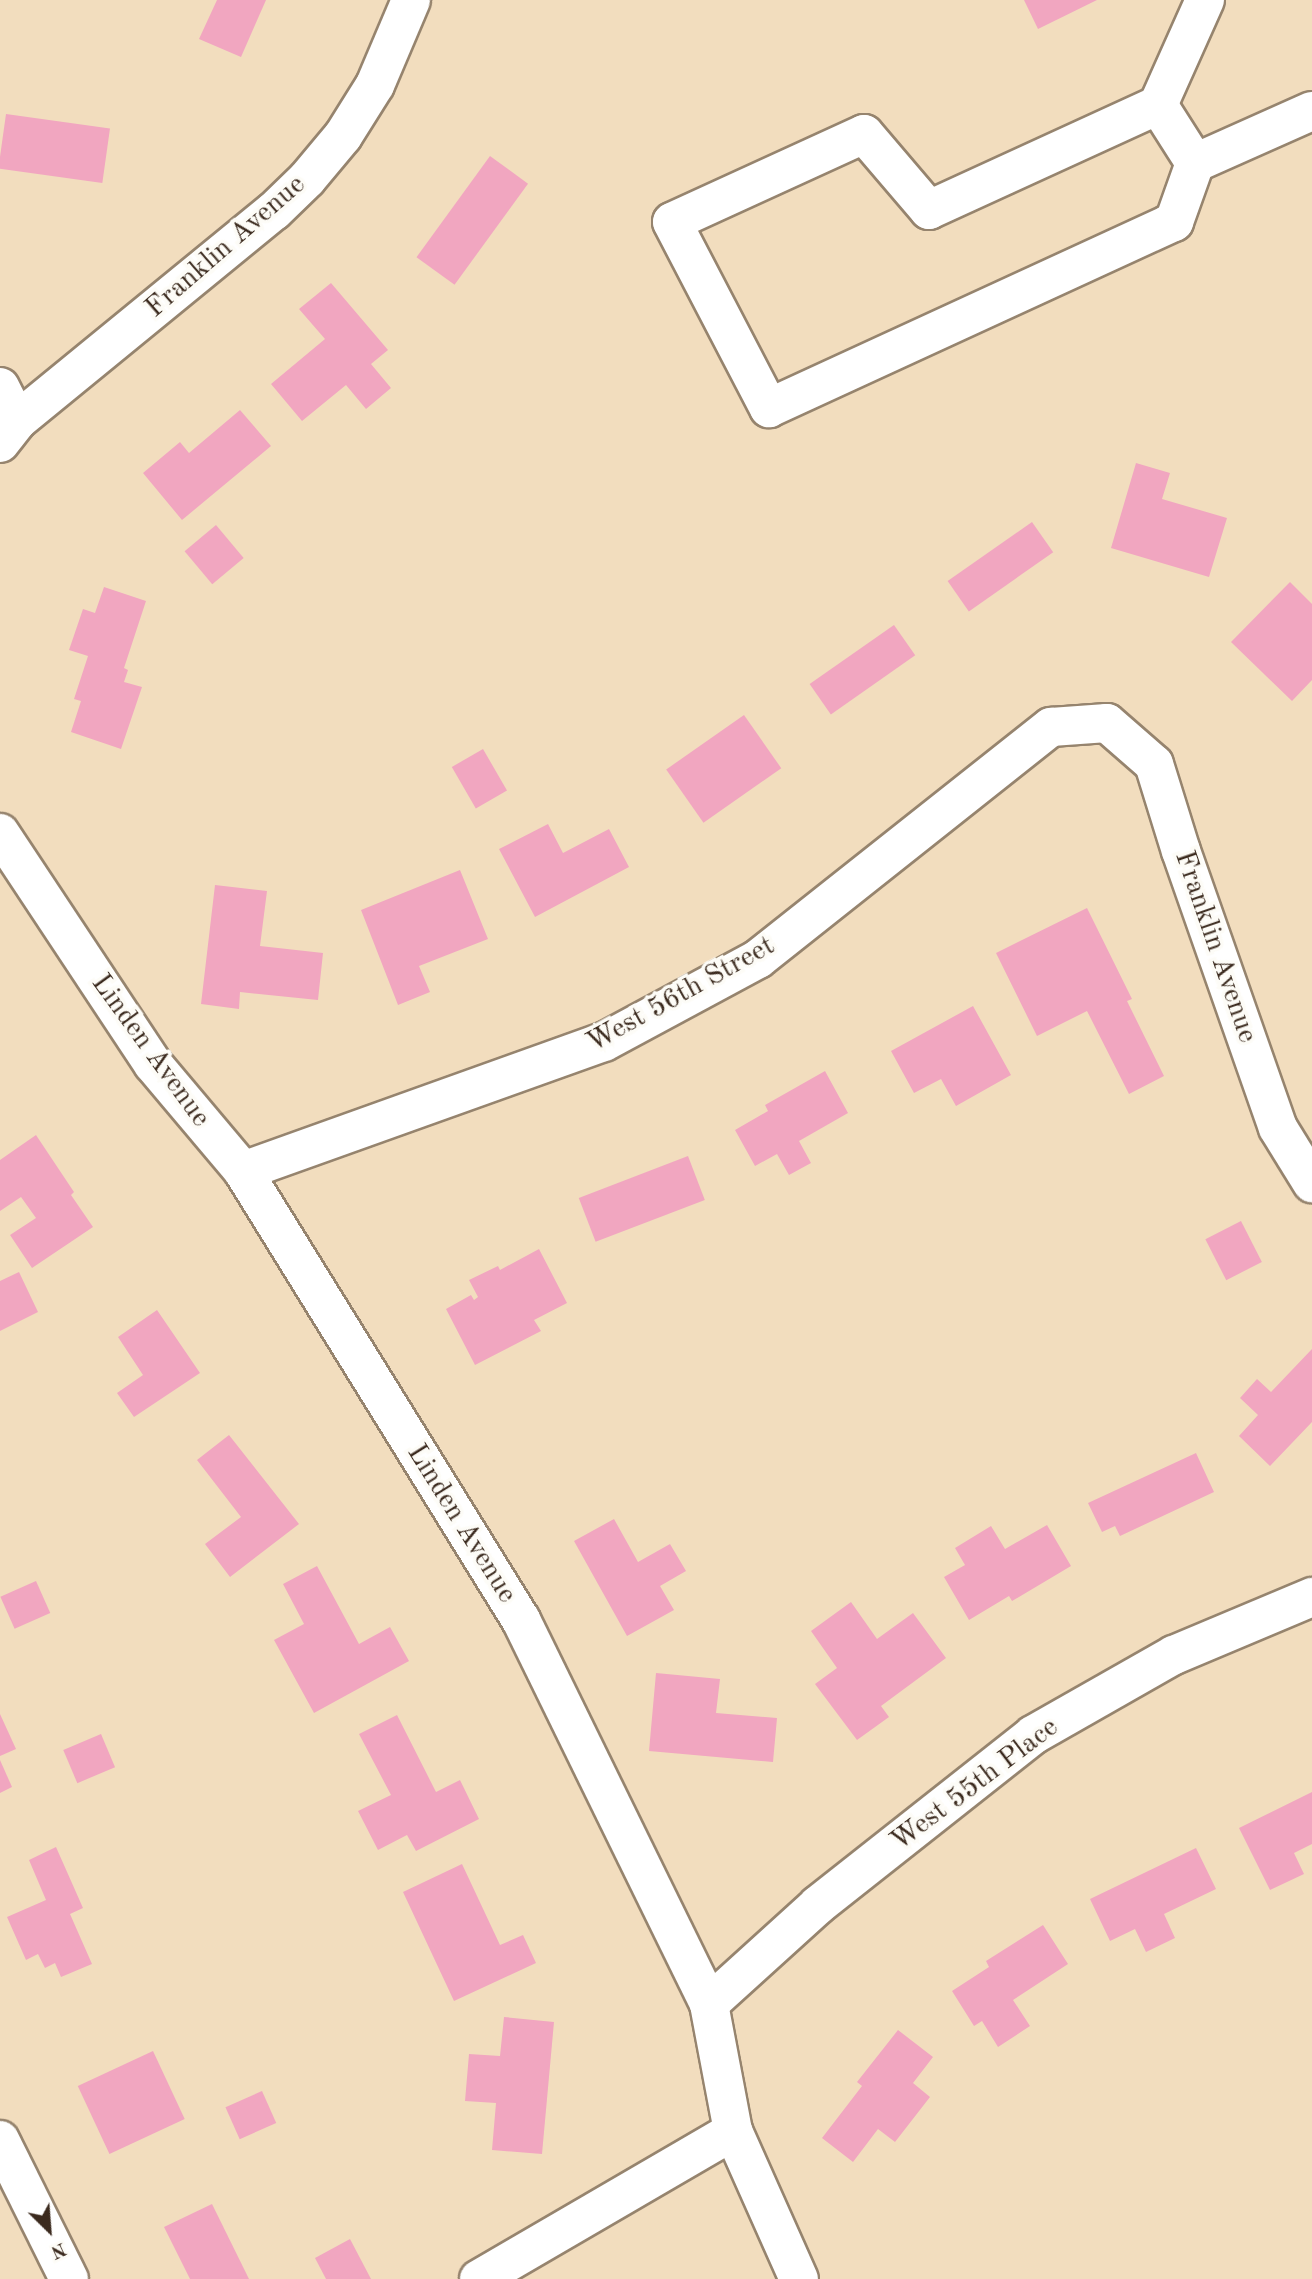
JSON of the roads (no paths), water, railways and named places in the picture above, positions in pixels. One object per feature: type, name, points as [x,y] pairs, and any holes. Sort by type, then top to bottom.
[{"type":"street","name":"Franklin Avenue","points":[[9,432],[274,211],[307,179],[343,136],[375,85],[411,0]]},
{"type":"street","points":[[1205,0],[1158,105],[929,210],[864,134],[672,222],[769,408],[1174,222],[1195,163],[1312,111]]},
{"type":"street","points":[[1158,105],[1195,163]]},
{"type":"street","points":[[0,387],[9,432]]},
{"type":"street","name":"Franklin Avenue","points":[[1107,723],[1154,764],[1181,851],[1278,1128],[1312,1183]]},
{"type":"street","name":"West 56th Street","points":[[243,1171],[604,1042],[758,959],[1051,726],[1107,723]]},
{"type":"street","name":"Linden Avenue","points":[[0,833],[153,1064],[243,1171],[521,1620],[709,2004],[733,2132],[799,2279]]},
{"type":"street","name":"West 55th Place","points":[[709,2004],[818,1905],[1033,1735],[1174,1656],[1312,1597]]},
{"type":"street","points":[[479,2279],[733,2132]]},
{"type":"street","points":[[0,2140],[69,2279]]}]
